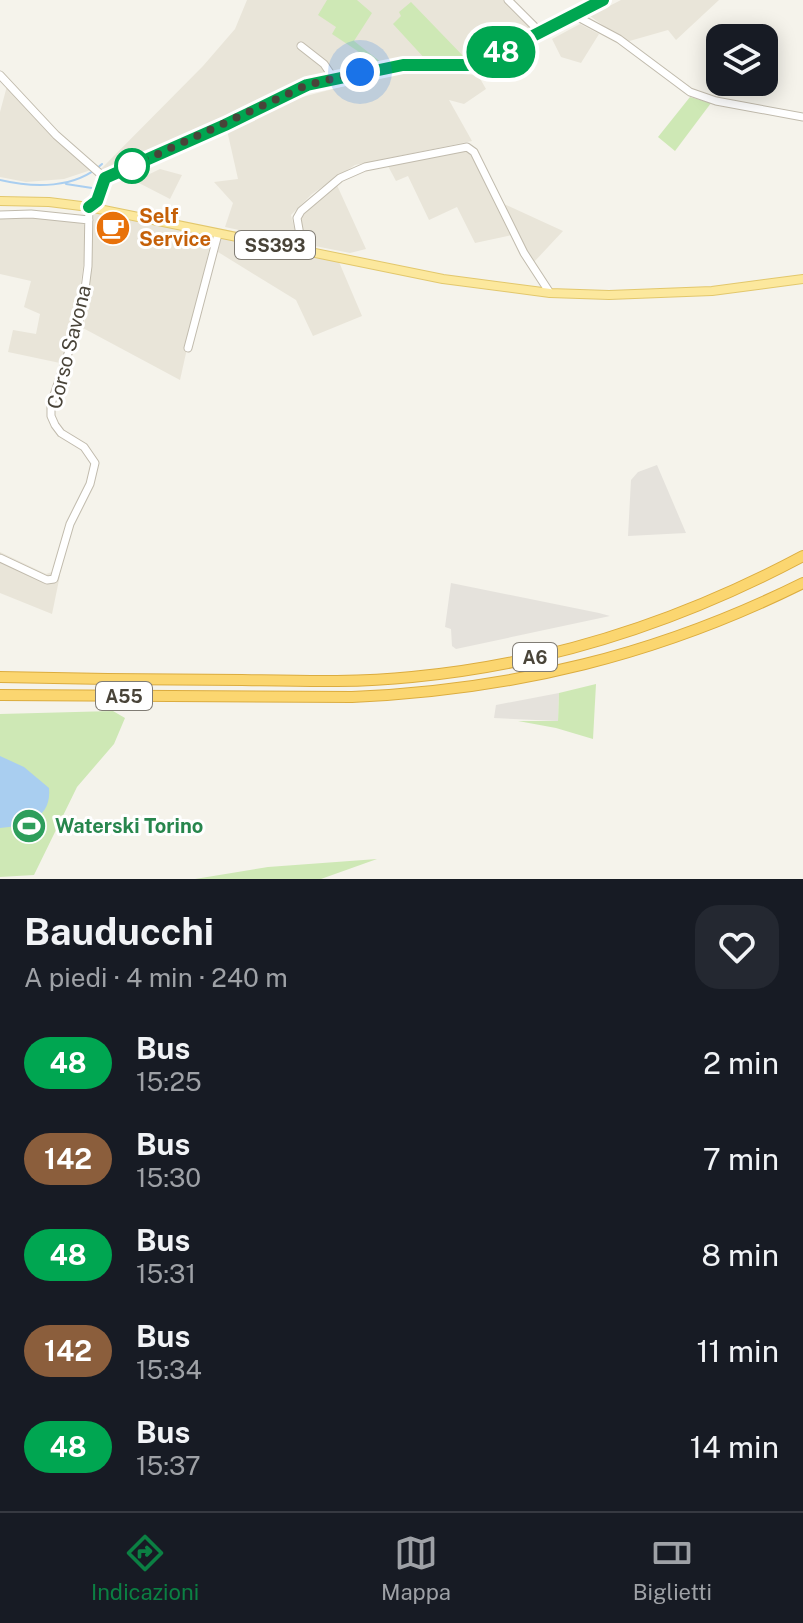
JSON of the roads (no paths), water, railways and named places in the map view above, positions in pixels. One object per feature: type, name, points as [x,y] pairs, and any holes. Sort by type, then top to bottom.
[{"type":"highway","name":"A6","points":[[250,680],[354,681],[411,677],[529,659],[671,617],[766,576],[803,556]]},
{"type":"highway","name":"A6","points":[[249,696],[410,694],[531,678],[657,645],[803,583]]},
{"type":"highway","name":"A55","points":[[0,677],[250,680]]},
{"type":"highway","name":"A55","points":[[0,695],[249,696]]},
{"type":"main road","name":"SS393","points":[[0,201],[89,207],[443,279],[550,293],[712,291],[803,279]]},
{"type":"street","points":[[508,0],[540,32]]},
{"type":"street","points":[[99,173],[225,125],[307,85],[403,65],[467,65],[498,54],[603,0]]},
{"type":"street","points":[[576,16],[619,39],[690,92],[716,101],[803,117]]},
{"type":"street","points":[[301,46],[324,64],[334,79]]},
{"type":"street","points":[[0,75],[56,135],[99,173]]},
{"type":"street","points":[[299,250],[297,218],[301,211],[340,178],[354,170],[467,147],[474,152],[524,253],[550,293]]},
{"type":"street","points":[[89,207],[97,201],[99,173]]},
{"type":"street","name":"Corso Savona","points":[[0,558],[47,580],[54,579],[59,572],[70,524],[94,472],[95,463],[91,454],[61,433],[51,416],[55,389],[84,303],[89,207]]},
{"type":"street","points":[[0,215],[31,214],[89,220]]},
{"type":"street","points":[[188,348],[218,234]]},
{"type":"water","points":[[0,756],[24,767],[49,788],[46,807],[27,823],[0,828]]},
{"type":"waterway","points":[[0,180],[40,185],[67,182],[102,164]]},
{"type":"waterway","points":[[66,184],[92,188]]},
{"type":"place","name":"Self Service","points":[[113,228]]},
{"type":"place","name":"Waterski Torino","points":[[29,826]]}]
